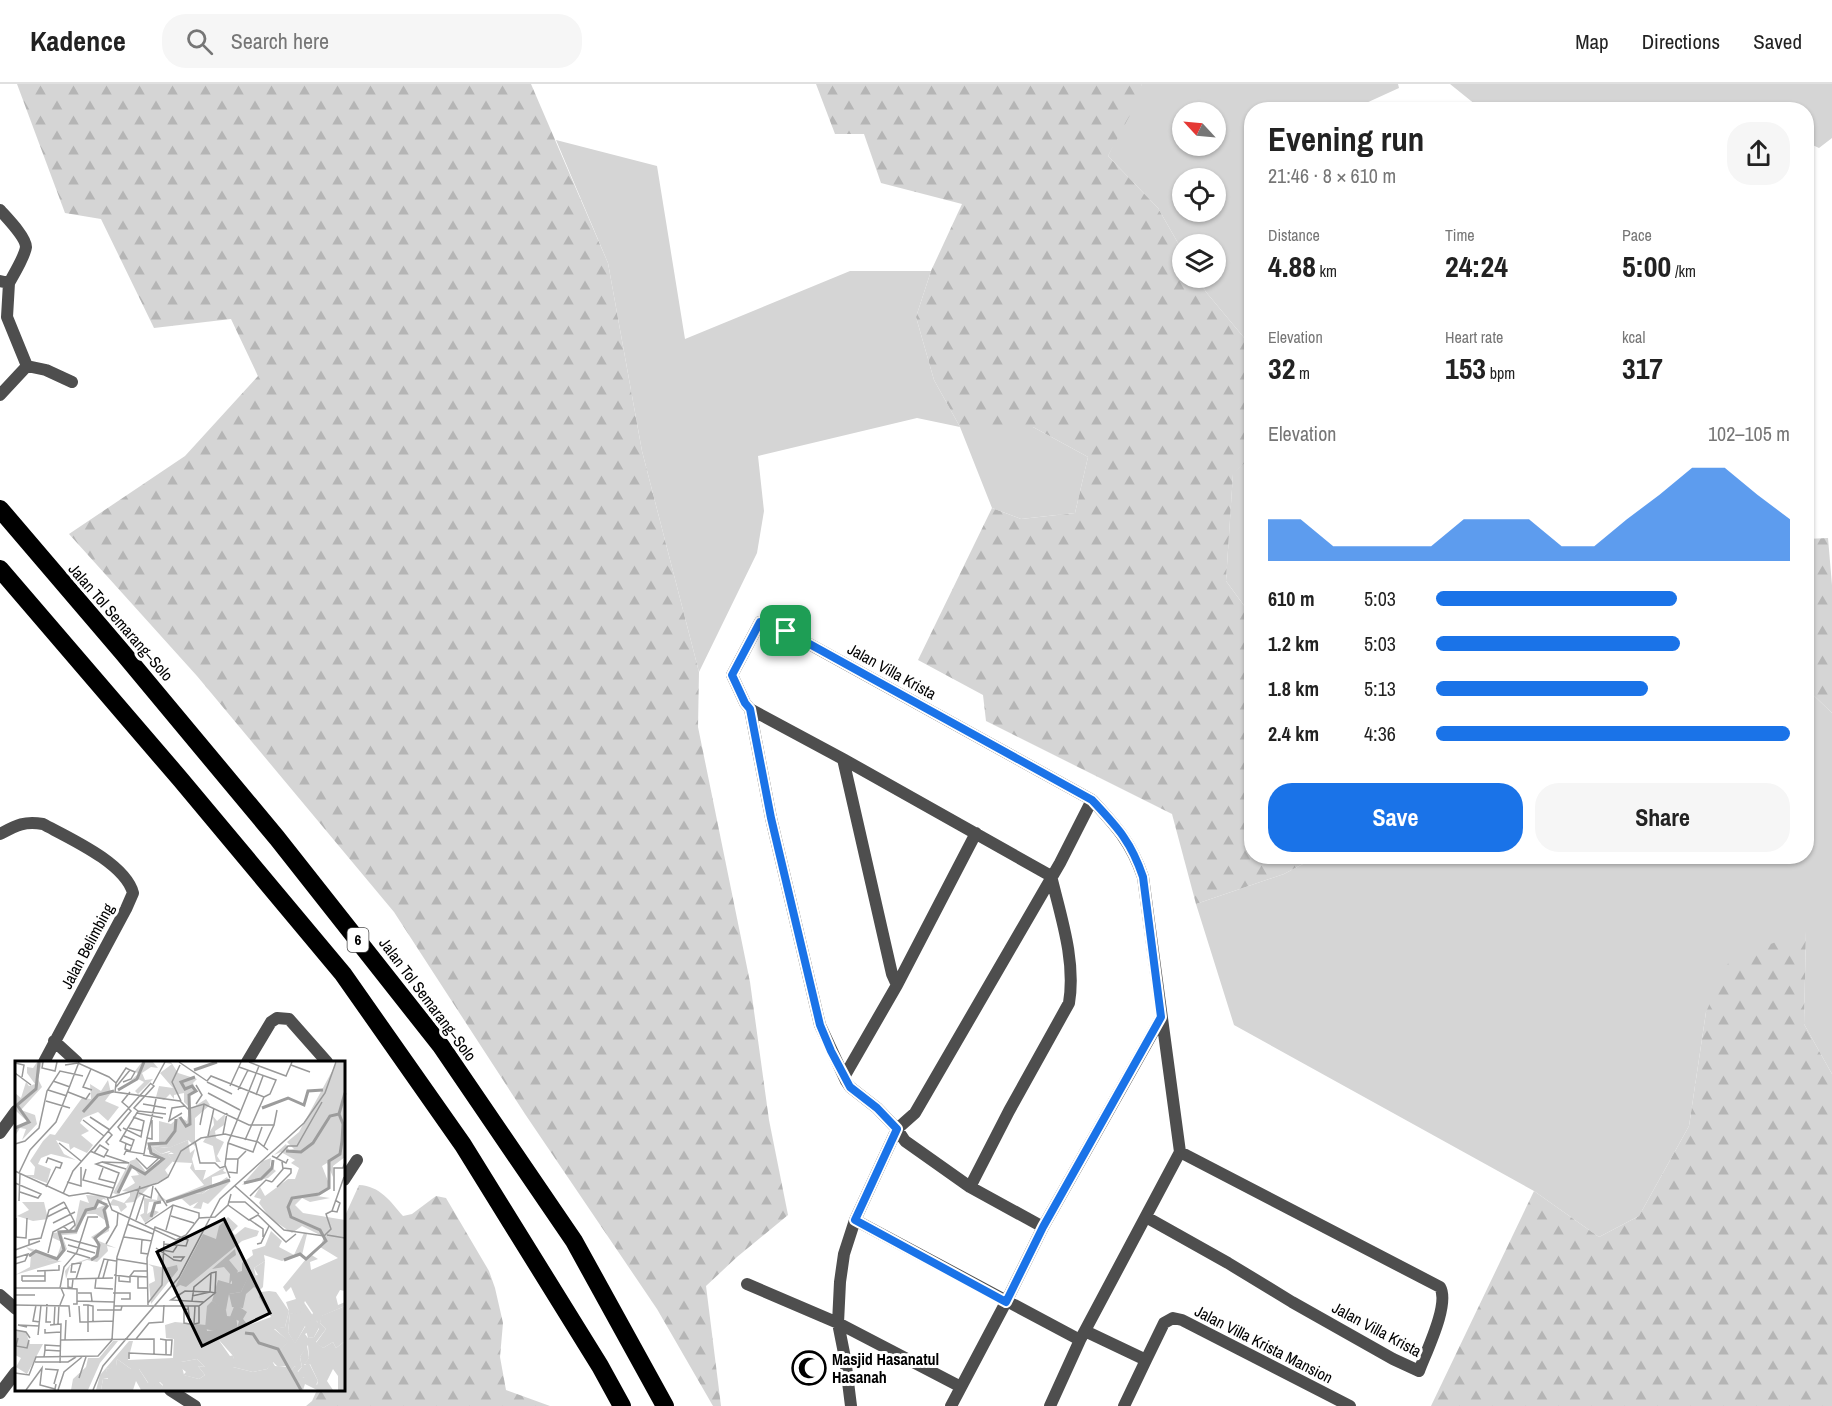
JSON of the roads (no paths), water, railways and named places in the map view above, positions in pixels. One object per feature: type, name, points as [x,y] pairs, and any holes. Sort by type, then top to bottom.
[{"type":"highway","name":"Jalan Tol Semarang–Solo","points":[[0,509],[277,838],[441,1046],[574,1241],[665,1406]]},
{"type":"highway","name":"6","points":[[0,569],[343,974],[463,1145],[600,1366],[622,1406]]},
{"type":"street","points":[[0,210],[26,245],[24,253],[5,282],[7,317],[27,366]]},
{"type":"street","points":[[27,366],[46,370],[72,381]]},
{"type":"street","points":[[0,395],[27,366]]},
{"type":"street","name":"Jalan Villa Krista","points":[[1043,1227],[970,1187],[905,1141],[877,1108],[850,1087],[844,1077],[820,1025],[771,818],[750,709],[732,675],[760,622],[772,624],[1092,800],[1116,826],[1130,845],[1143,877],[1180,1152],[1440,1287],[1443,1295],[1441,1310],[1419,1371],[1393,1359],[1292,1302],[1146,1216]]},
{"type":"street","points":[[750,709],[1051,876],[1071,964],[1072,987],[1069,1003],[970,1187]]},
{"type":"street","points":[[843,759],[897,986]]},
{"type":"street","points":[[851,1406],[838,1323],[844,1254],[855,1220],[897,1129],[915,1113],[1060,863],[1092,800]]},
{"type":"street","name":"Jalan Belimbing","points":[[0,834],[21,823],[43,824],[100,856],[128,881],[133,893],[44,1061]]},
{"type":"street","points":[[844,1077],[897,986],[976,833]]},
{"type":"street","points":[[951,1406],[1043,1227],[1161,1017]]},
{"type":"street","points":[[248,1061],[271,1022],[278,1018],[289,1019],[326,1061]]},
{"type":"street","points":[[54,1041],[76,1061]]},
{"type":"street","points":[[0,1133],[15,1112]]},
{"type":"street","points":[[1050,1406],[1082,1336],[1180,1152]]},
{"type":"street","points":[[345,1178],[357,1160]]},
{"type":"street","points":[[855,1220],[1006,1302],[1082,1336],[1146,1360],[1124,1406]]},
{"type":"street","points":[[747,1284],[838,1323],[961,1388]]},
{"type":"street","points":[[0,1295],[15,1306]]},
{"type":"street","name":"Jalan Villa Krista Mansion","points":[[1146,1360],[1164,1323],[1173,1318],[1182,1320],[1350,1406]]},
{"type":"street","points":[[0,1393],[15,1373]]},
{"type":"street","points":[[177,1391],[191,1405]]},
{"type":"place","name":"Masjid Hasanatul Hasanah","points":[[809,1368]]}]
